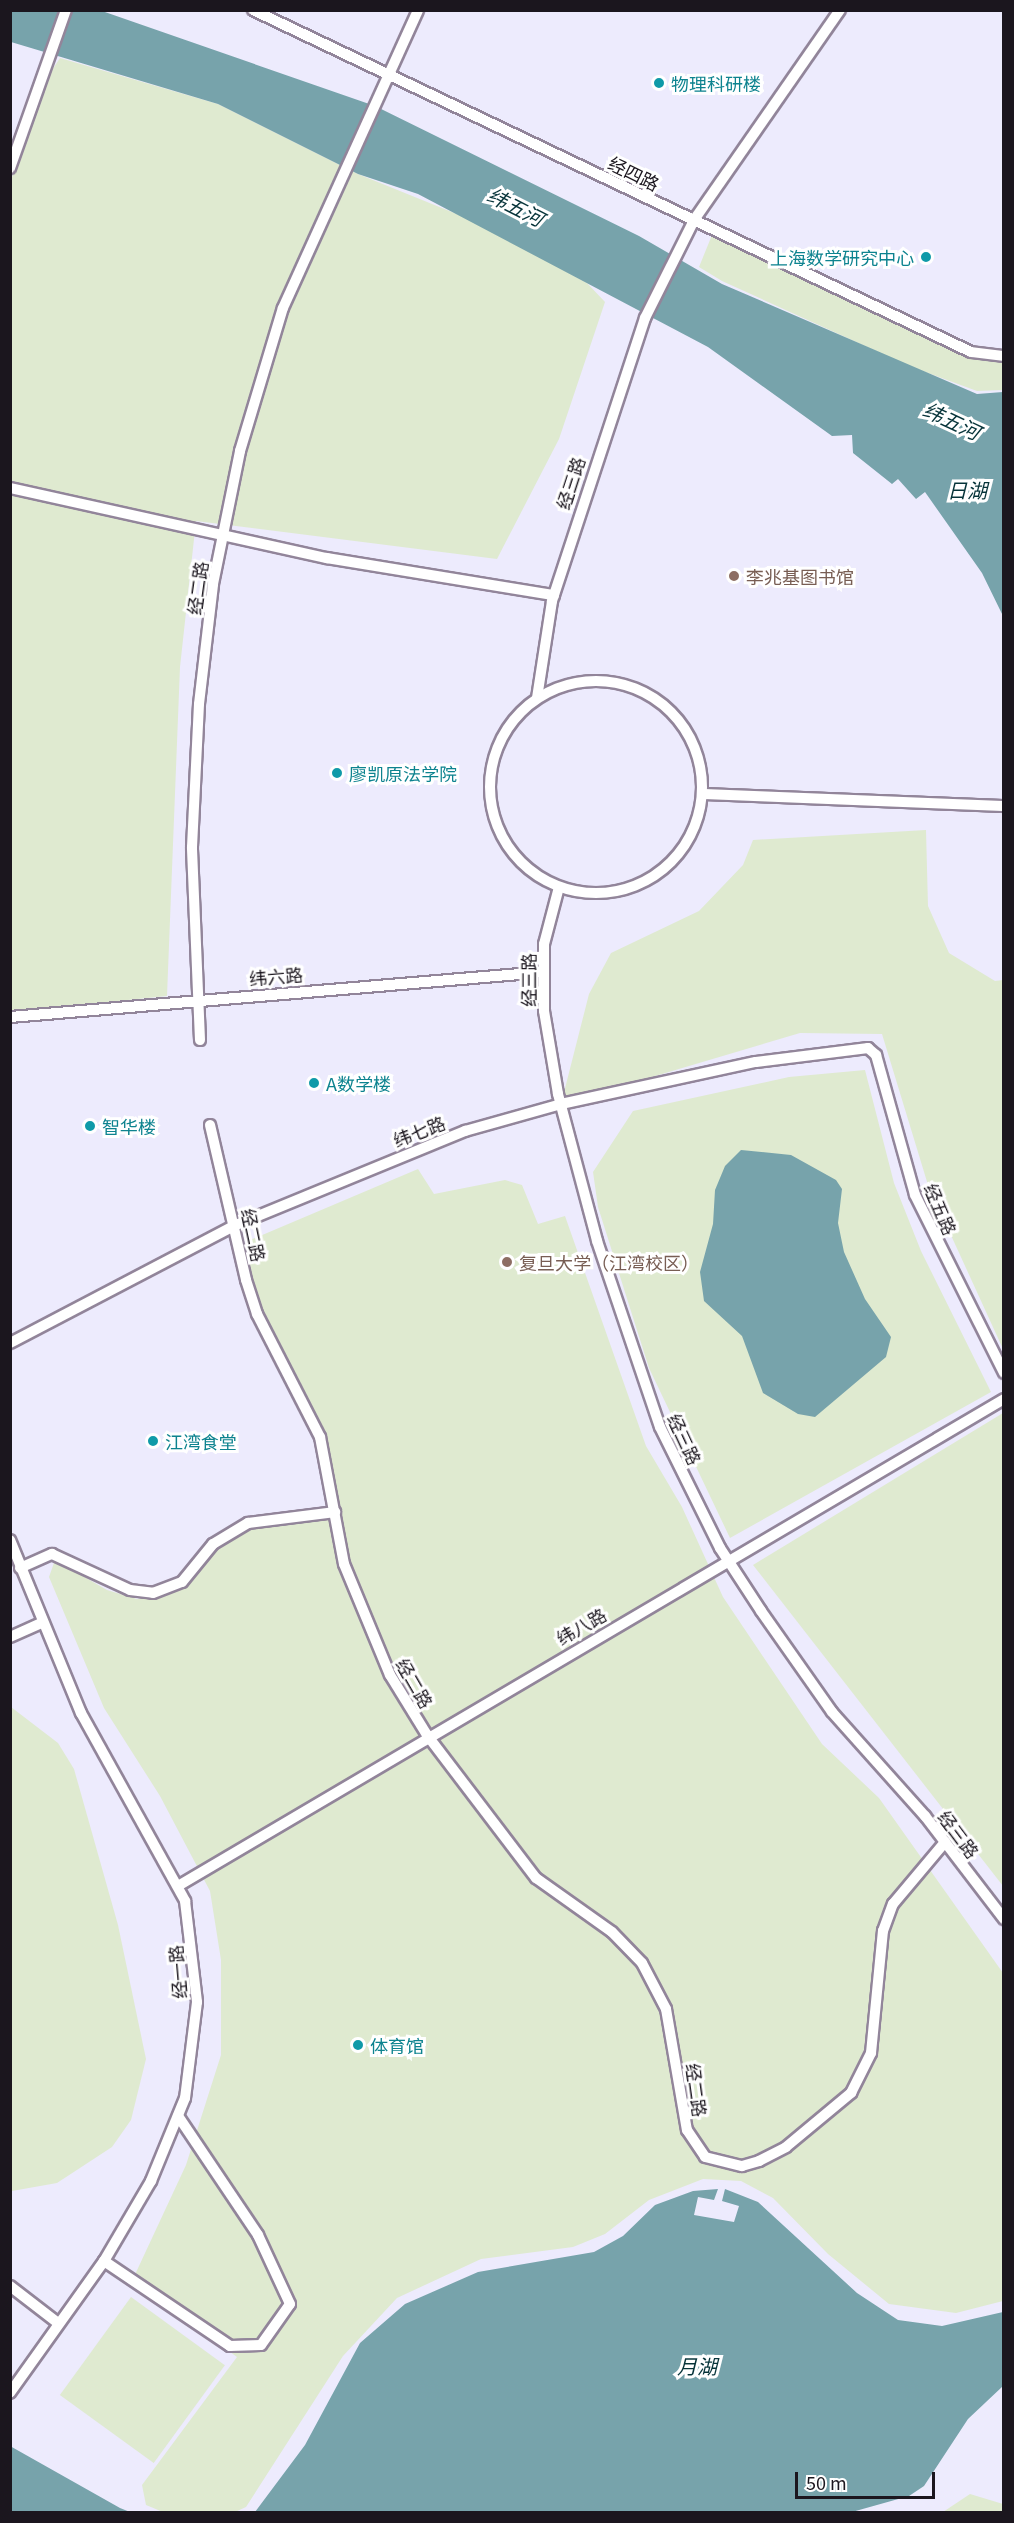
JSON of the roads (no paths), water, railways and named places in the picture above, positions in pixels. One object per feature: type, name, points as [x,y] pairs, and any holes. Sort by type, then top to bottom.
[{"type":"lane","points":[[10,168],[43,68],[66,10]]},
{"type":"lane","name":"经四路","points":[[253,10],[971,352],[1004,356]]},
{"type":"lane","points":[[391,75],[418,10]]},
{"type":"lane","points":[[694,220],[840,10]]},
{"type":"lane","name":"经二路","points":[[200,1040],[192,847],[199,704],[223,536],[240,451],[283,308],[376,97],[391,75]]},
{"type":"lane","name":"经三路","points":[[537,698],[554,594],[645,318],[694,220]]},
{"type":"lane","points":[[10,488],[223,536],[554,594]]},
{"type":"lane","points":[[589,681],[621,683],[652,696],[691,738],[703,794],[692,834],[674,859],[651,878],[604,894],[559,887],[525,868],[504,842],[490,801],[492,765],[503,735],[537,698],[589,681]]},
{"type":"lane","points":[[703,794],[1004,806]]},
{"type":"lane","name":"经三路","points":[[559,887],[544,944],[544,1011],[561,1104],[634,1359],[660,1427],[727,1560],[832,1712],[945,1842],[1004,1918]]},
{"type":"lane","name":"纬六路","points":[[10,1017],[200,999],[544,972]]},
{"type":"lane","name":"纬七路","points":[[10,1343],[236,1225],[417,1148],[561,1104],[756,1062],[873,1050]]},
{"type":"lane","name":"经五路","points":[[873,1050],[915,1195],[1004,1373]]},
{"type":"lane","name":"经二路","points":[[210,1125],[257,1314],[320,1437],[353,1592],[390,1675],[427,1736],[536,1878],[612,1932],[642,1963],[666,2009],[687,2130],[705,2157],[731,2165],[759,2161],[786,2147],[851,2093],[873,2042],[884,1931],[893,1904],[945,1842]]},
{"type":"lane","name":"纬八路","points":[[178,1886],[427,1736],[1004,1399]]},
{"type":"lane","points":[[20,1568],[52,1554],[130,1590],[153,1593],[182,1582],[213,1544],[248,1523],[335,1512]]},
{"type":"lane","name":"经一路","points":[[10,1540],[41,1623],[81,1713],[178,1886],[190,1933],[197,2001],[193,2064],[178,2116],[151,2181],[104,2261],[10,2393]]},
{"type":"lane","points":[[10,1636],[41,1623]]},
{"type":"lane","points":[[104,2261],[230,2346],[261,2345],[290,2304],[258,2235],[178,2116]]},
{"type":"lane","points":[[10,2286],[58,2323]]},
{"type":"water","points":[[10,11],[102,11],[375,106],[639,236],[722,284],[977,394],[1003,392],[1003,616],[982,573],[925,492],[916,499],[898,479],[892,484],[853,453],[852,435],[832,436],[708,347],[418,194],[358,174],[218,104],[11,42]]},
{"type":"water","points":[[741,1150],[791,1155],[836,1180],[842,1189],[838,1223],[844,1252],[865,1299],[891,1337],[886,1357],[815,1417],[798,1414],[763,1393],[742,1336],[704,1301],[700,1272],[713,1224],[715,1190],[725,1166]]},
{"type":"water","name":"月湖","points":[[718,2189],[714,2200],[698,2197],[694,2215],[734,2222],[739,2206],[722,2201],[725,2189],[758,2202],[857,2293],[898,2320],[942,2326],[1003,2312],[1003,2386],[968,2419],[924,2486],[909,2496],[852,2512],[255,2512],[305,2445],[360,2343],[405,2304],[478,2272],[594,2252],[623,2236],[655,2205],[693,2191]]},
{"type":"water","points":[[10,2446],[120,2508],[130,2512],[11,2512]]},
{"type":"place","name":"物理科研楼","points":[[659,83]]},
{"type":"place","name":"上海数学研究中心","points":[[926,257]]},
{"type":"place","name":"李兆基图书馆","points":[[734,576]]},
{"type":"place","name":"廖凯原法学院","points":[[337,773]]},
{"type":"place","name":"A数学楼","points":[[314,1083]]},
{"type":"place","name":"智华楼","points":[[90,1126]]},
{"type":"place","name":"复旦大学（江湾校区）","points":[[507,1262]]},
{"type":"place","name":"江湾食堂","points":[[153,1441]]},
{"type":"place","name":"体育馆","points":[[358,2045]]},
{"type":"water label","name":"纬五河","points":[[516,206]]},
{"type":"water label","name":"纬五河","points":[[952,420]]},
{"type":"water label","name":"日湖","points":[[967,489]]}]
